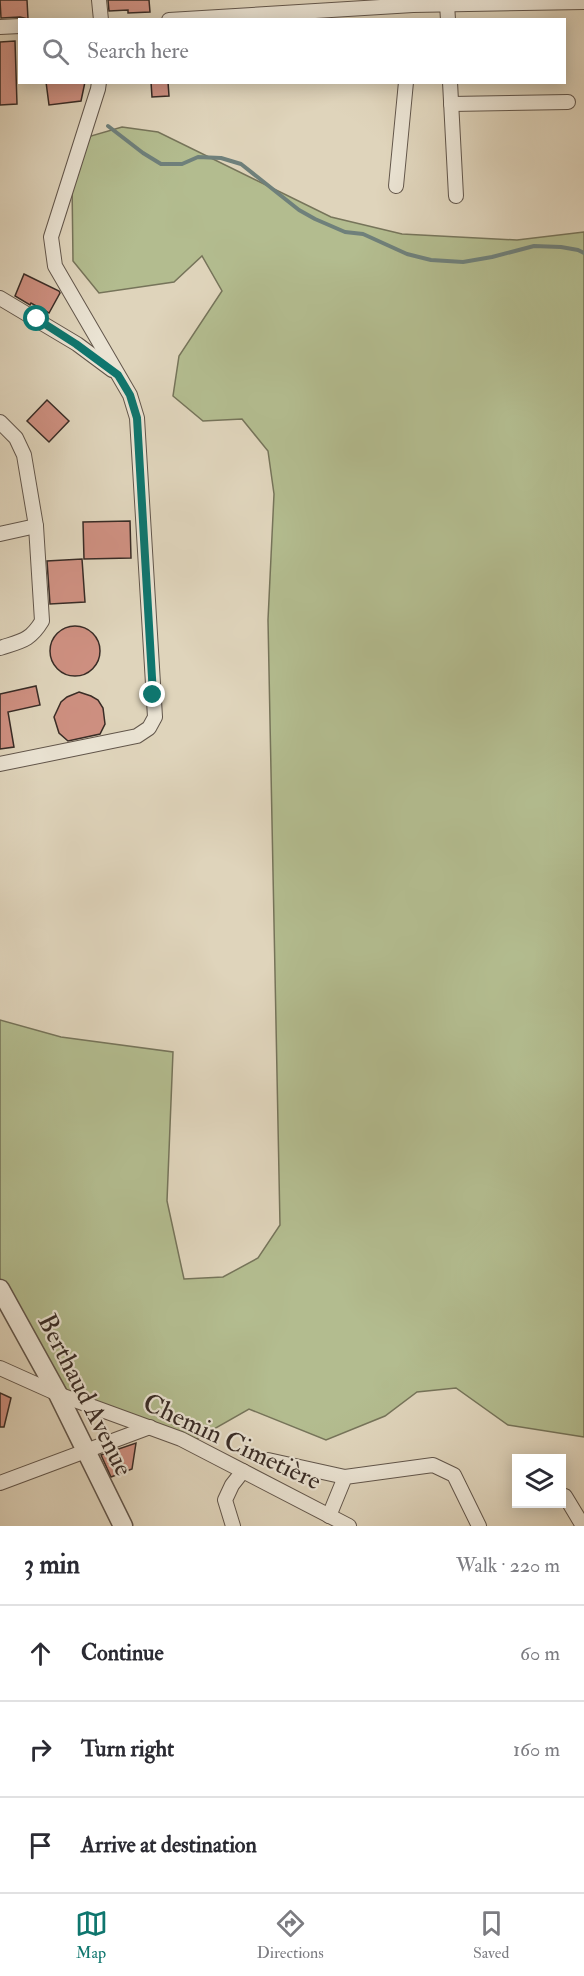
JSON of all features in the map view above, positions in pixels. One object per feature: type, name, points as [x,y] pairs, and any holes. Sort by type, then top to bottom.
[{"type":"street","points":[[99,0],[101,18]]},
{"type":"street","points":[[187,18],[287,7],[584,2]]},
{"type":"street","points":[[447,4],[448,18]]},
{"type":"street","points":[[411,18],[413,5]]},
{"type":"street","points":[[0,27],[18,26]]},
{"type":"street","points":[[0,764],[137,736],[149,728],[155,717],[137,418],[130,395],[55,266],[51,237],[99,84]]},
{"type":"street","points":[[396,186],[406,84]]},
{"type":"street","points":[[450,84],[456,196]]},
{"type":"street","points":[[451,104],[568,102]]},
{"type":"street","points":[[0,298],[76,344],[118,375]]},
{"type":"street","points":[[0,422],[15,438],[24,455],[36,525],[42,621],[35,634],[0,648]]},
{"type":"street","points":[[0,534],[36,525]]},
{"type":"street","name":"Berthaud Avenue","points":[[0,1289],[58,1394],[123,1526]]},
{"type":"street","name":"Chemin Cimetière","points":[[0,1368],[58,1394],[181,1439],[349,1526]]},
{"type":"street","points":[[0,1483],[150,1427]]},
{"type":"street","points":[[268,1460],[345,1477],[433,1465],[454,1475],[478,1526]]},
{"type":"street","points":[[233,1526],[225,1500],[232,1485],[243,1471]]},
{"type":"street","points":[[329,1516],[345,1477]]},
{"type":"street","points":[[566,1498],[583,1526]]},
{"type":"green space","points":[[122,127],[158,132],[331,217],[402,234],[517,240],[584,232],[584,1437],[508,1425],[456,1388],[417,1392],[385,1416],[326,1440],[249,1409],[193,1441],[58,1393],[0,1287],[0,1020],[61,1037],[173,1052],[167,1201],[184,1279],[223,1277],[258,1258],[280,1225],[268,620],[274,494],[268,451],[242,419],[203,421],[173,396],[179,356],[222,291],[202,256],[174,282],[99,293],[73,261],[72,182],[84,138]]},
{"type":"building","points":[[0,0],[27,0],[28,18],[1,18]]},
{"type":"building","points":[[108,0],[149,0],[150,12],[109,11]]},
{"type":"building","points":[[15,41],[17,104],[0,105],[0,42]]},
{"type":"building","points":[[46,84],[85,84],[81,101],[49,105]]},
{"type":"building","points":[[151,84],[168,84],[169,96],[152,97]]},
{"type":"building","points":[[24,274],[59,291],[49,313],[15,296]]},
{"type":"building","points":[[47,400],[69,421],[49,442],[27,421]]},
{"type":"building","points":[[130,521],[131,558],[84,559],[83,522]]},
{"type":"building","points":[[82,559],[85,602],[50,604],[47,561]]},
{"type":"building","points":[[80,626],[93,633],[99,641],[99,661],[93,669],[85,675],[70,676],[57,669],[51,661],[50,646],[57,633],[65,627]]},
{"type":"building","points":[[36,686],[40,705],[8,712],[14,747],[0,749],[0,694]]},
{"type":"building","points":[[79,692],[98,700],[103,708],[105,724],[100,734],[68,741],[59,733],[54,717],[61,702]]},
{"type":"building","points":[[0,1393],[11,1398],[4,1427],[0,1427]]},
{"type":"building","points":[[136,1443],[132,1469],[111,1477],[101,1455]]},
{"type":"waterway","points":[[108,126],[161,164],[182,164],[198,157],[221,158],[241,164],[299,210],[315,219],[345,232],[363,234],[407,254],[431,260],[463,262],[534,246],[561,247],[584,253]]},
{"type":"route","points":[[37,319],[118,375],[130,395],[137,418],[153,695]]}]
